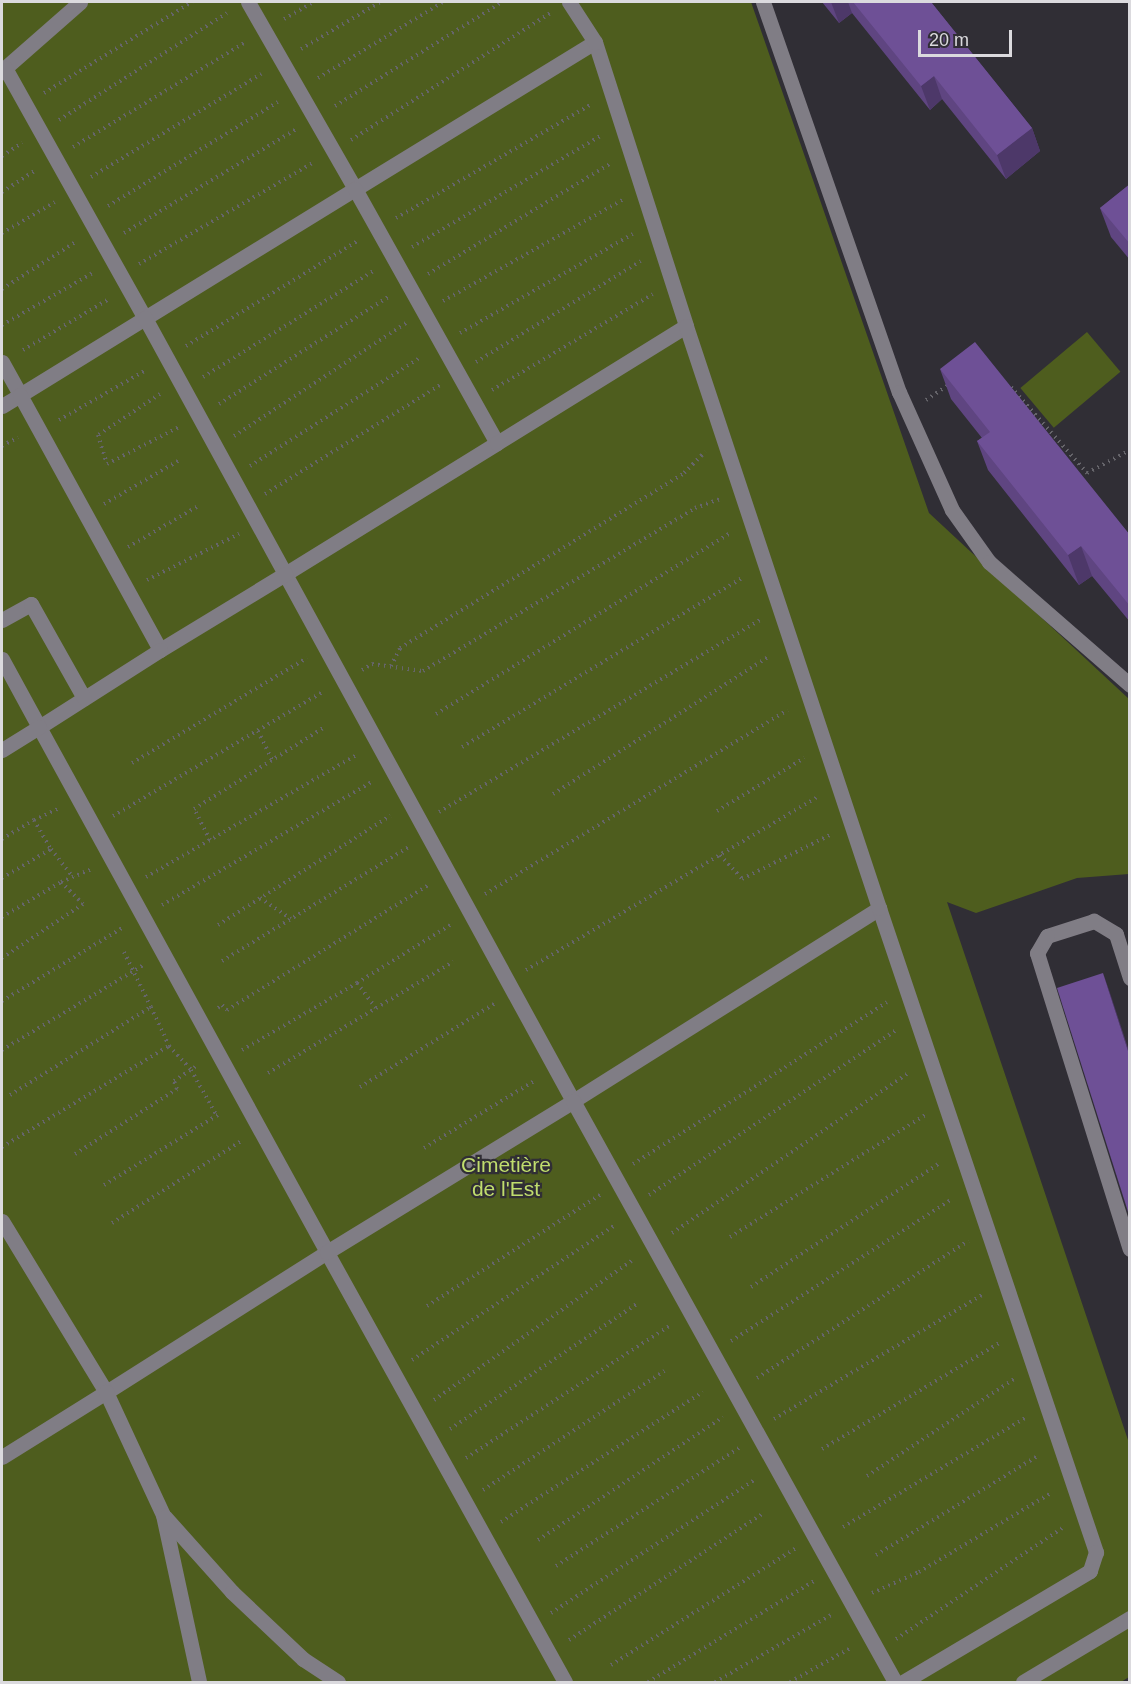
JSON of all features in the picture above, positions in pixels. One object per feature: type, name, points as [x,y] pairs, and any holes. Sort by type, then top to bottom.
[{"type":"lane","points":[[80,2],[3,70],[57,157],[510,987],[895,1683]]},
{"type":"lane","points":[[763,2],[909,413],[952,510],[989,562],[1130,685]]},
{"type":"lane","points":[[242,5],[265,31],[423,312],[444,343],[497,443]]},
{"type":"lane","points":[[564,5],[595,42],[749,521],[1094,1542],[1093,1566],[903,1683]]},
{"type":"lane","points":[[2,406],[595,42]]},
{"type":"lane","points":[[2,750],[686,326]]},
{"type":"lane","points":[[2,362],[160,650]]},
{"type":"lane","points":[[2,620],[31,604],[84,698]]},
{"type":"lane","points":[[2,659],[565,1683]]},
{"type":"lane","points":[[2,1457],[879,908]]},
{"type":"lane","points":[[1130,978],[1116,934],[1094,921],[1047,936],[1036,953],[1130,1249]]},
{"type":"lane","points":[[2,1221],[106,1392],[163,1515],[199,1683]]},
{"type":"lane","points":[[163,1515],[240,1599],[303,1659],[338,1683]]},
{"type":"lane","points":[[1023,1683],[1130,1618]]},
{"type":"path","points":[[25,104],[192,2]]},
{"type":"path","points":[[2,192],[314,2]]},
{"type":"path","points":[[2,233],[380,2]]},
{"type":"path","points":[[2,289],[92,223],[298,90],[443,2]]},
{"type":"path","points":[[104,245],[502,2]]},
{"type":"path","points":[[41,132],[242,5]]},
{"type":"path","points":[[128,270],[333,151],[564,5]]},
{"type":"path","points":[[39,431],[167,358],[377,229],[611,93]]},
{"type":"path","points":[[184,389],[394,258],[621,124]]},
{"type":"path","points":[[167,389],[98,435],[107,464],[199,417],[409,285],[630,152]]},
{"type":"path","points":[[216,448],[423,312],[631,195]]},
{"type":"path","points":[[232,477],[444,343],[653,223]]},
{"type":"path","points":[[247,505],[661,249]]},
{"type":"path","points":[[2,325],[113,261]]},
{"type":"path","points":[[473,401],[672,283]]},
{"type":"path","points":[[2,362],[128,288]]},
{"type":"path","points":[[909,413],[957,379]]},
{"type":"path","points":[[1009,385],[1087,473],[1130,450]]},
{"type":"path","points":[[391,666],[400,648],[684,473],[722,435]]},
{"type":"path","points":[[86,514],[178,460]]},
{"type":"path","points":[[94,827],[372,664],[423,671],[696,508],[740,492]]},
{"type":"path","points":[[109,558],[200,505]]},
{"type":"path","points":[[436,714],[749,521]]},
{"type":"path","points":[[147,580],[258,524]]},
{"type":"path","points":[[462,747],[764,565]]},
{"type":"path","points":[[222,961],[424,829],[764,617]]},
{"type":"path","points":[[553,794],[791,642]]},
{"type":"path","points":[[132,763],[325,647]]},
{"type":"path","points":[[75,1154],[177,1089],[174,1081],[191,1070],[220,1057],[357,983],[468,909],[809,697]]},
{"type":"path","points":[[210,840],[194,809],[323,728]]},
{"type":"path","points":[[258,731],[272,760]]},
{"type":"path","points":[[127,888],[377,743]]},
{"type":"path","points":[[717,811],[825,745]]},
{"type":"path","points":[[2,1001],[392,770]]},
{"type":"path","points":[[360,1087],[510,987],[720,855],[838,785]]},
{"type":"path","points":[[218,925],[410,803]]},
{"type":"path","points":[[2,839],[34,820],[51,849],[73,877]]},
{"type":"path","points":[[720,855],[742,879],[852,824]]},
{"type":"path","points":[[2,879],[51,849]]},
{"type":"path","points":[[2,917],[61,882],[112,860]]},
{"type":"path","points":[[198,1017],[222,1005],[227,1010],[448,872]]},
{"type":"path","points":[[2,958],[83,904],[61,882]]},
{"type":"path","points":[[261,898],[291,918]]},
{"type":"path","points":[[124,952],[169,1046],[191,1070],[217,1116]]},
{"type":"path","points":[[2,1050],[163,954]]},
{"type":"path","points":[[268,1073],[453,962]]},
{"type":"path","points":[[357,983],[376,1008]]},
{"type":"path","points":[[427,1306],[907,989]]},
{"type":"path","points":[[10,1095],[151,1007]]},
{"type":"path","points":[[393,1372],[916,1017]]},
{"type":"path","points":[[2,1147],[169,1046]]},
{"type":"path","points":[[416,1412],[653,1246],[930,1059]]},
{"type":"path","points":[[424,1148],[556,1069]]},
{"type":"path","points":[[104,1185],[243,1100]]},
{"type":"path","points":[[730,1238],[945,1103]]},
{"type":"path","points":[[112,1223],[260,1129]]},
{"type":"path","points":[[751,1287],[948,1157]]},
{"type":"path","points":[[712,1353],[973,1185]]},
{"type":"path","points":[[757,1378],[988,1228]]},
{"type":"path","points":[[556,1566],[757,1433],[991,1290]]},
{"type":"path","points":[[431,1441],[638,1303]]},
{"type":"path","points":[[447,1470],[690,1313]]},
{"type":"path","points":[[822,1449],[1022,1329]]},
{"type":"path","points":[[867,1476],[1034,1365]]},
{"type":"path","points":[[465,1502],[664,1371]]},
{"type":"path","points":[[482,1534],[703,1392]]},
{"type":"path","points":[[538,1540],[742,1405]]},
{"type":"path","points":[[843,1527],[1047,1405]]},
{"type":"path","points":[[876,1555],[1060,1442]]},
{"type":"path","points":[[533,1625],[775,1466]]},
{"type":"path","points":[[715,1683],[851,1603],[919,1572],[1062,1487]]},
{"type":"path","points":[[548,1653],[764,1513]]},
{"type":"path","points":[[790,1683],[870,1638],[895,1640],[1074,1520]]},
{"type":"path","points":[[611,1665],[814,1537]]},
{"type":"path","points":[[648,1683],[832,1569]]},
{"type":"green space","name":"Cimetière de l'Est","points":[[2,2],[751,2],[929,513],[1129,699],[1129,874],[1077,878],[976,913],[947,902],[1129,1443],[1129,1677],[1121,1682],[2,1682]]},
{"type":"green space","points":[[1087,332],[1120,372],[1054,428],[1020,388]]},
{"type":"building","points":[[853,2],[931,2],[1032,128],[997,155],[934,76],[921,86]]},
{"type":"building","points":[[1130,184],[1130,244],[1100,208]]},
{"type":"building","points":[[975,342],[1130,535],[1130,606],[1081,546],[1068,555],[977,441],[990,432],[940,369]]},
{"type":"building","points":[[1103,973],[1130,1057],[1130,1218],[1057,988]]}]
